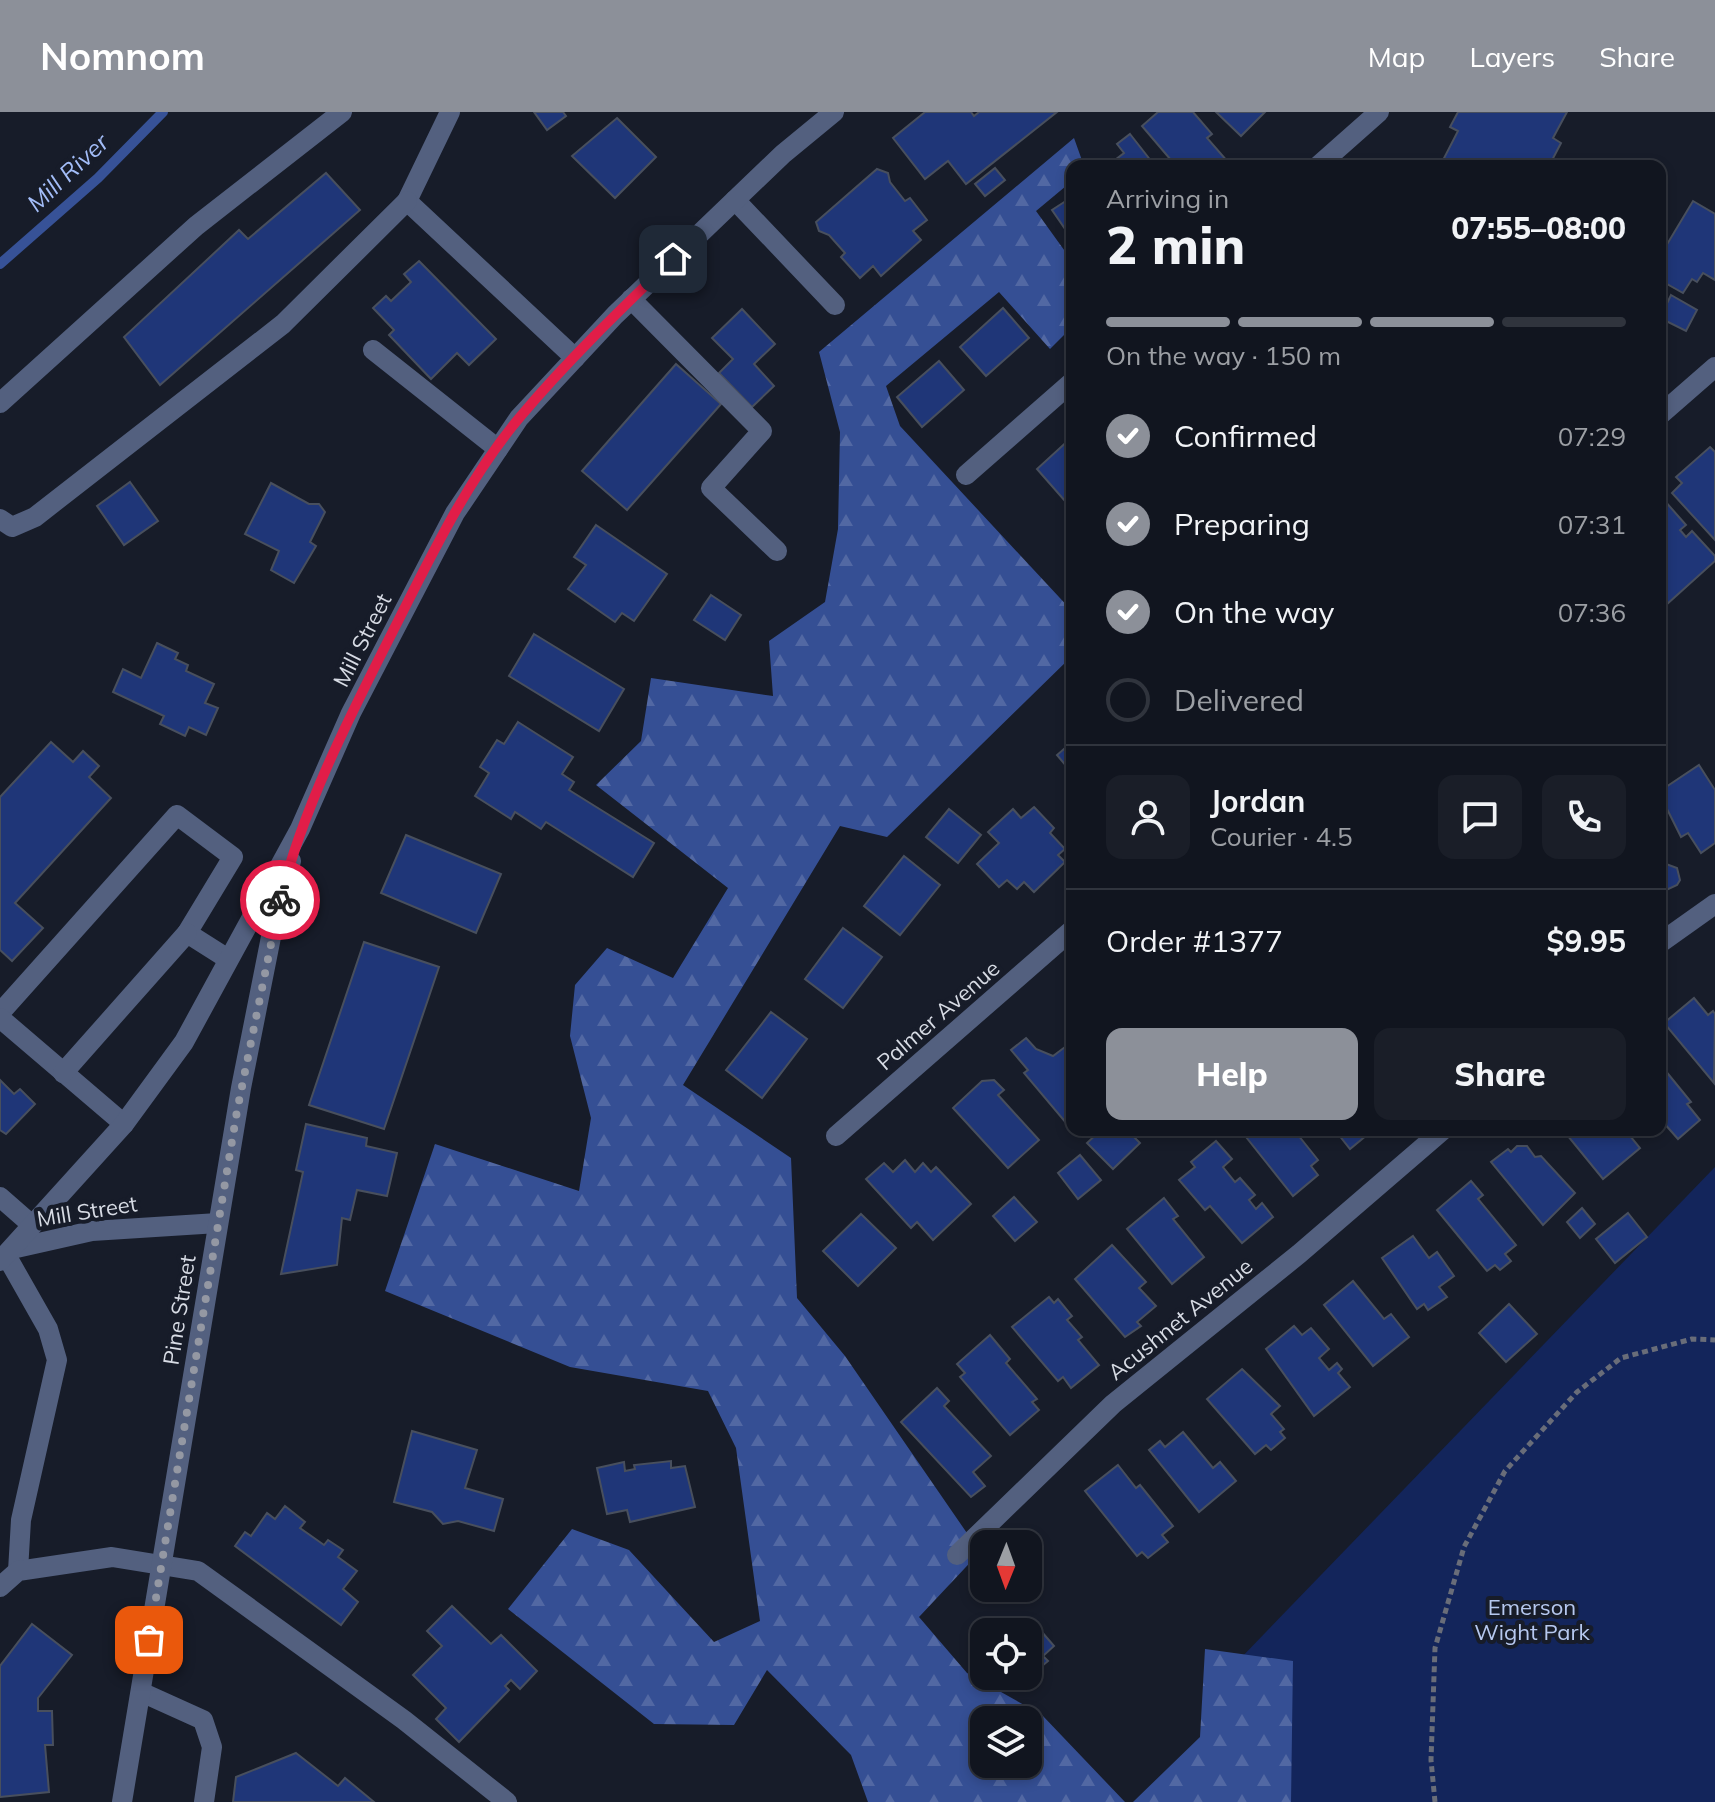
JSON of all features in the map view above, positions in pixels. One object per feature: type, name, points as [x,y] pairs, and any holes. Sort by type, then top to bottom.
[{"type":"street","points":[[0,403],[196,226],[342,112]]},
{"type":"street","points":[[0,519],[12,527],[35,517],[283,324],[407,201],[450,112]]},
{"type":"street","name":"Mill Street","points":[[6,1255],[124,1124],[184,1042],[300,829],[351,713],[455,513],[519,418],[631,299],[834,112]]},
{"type":"street","points":[[1325,160],[1379,112]]},
{"type":"street","points":[[735,200],[835,305]]},
{"type":"street","points":[[407,201],[575,358]]},
{"type":"street","points":[[631,299],[762,431],[711,488],[777,551]]},
{"type":"street","points":[[373,350],[498,449]]},
{"type":"street","points":[[1666,410],[1715,367]]},
{"type":"street","points":[[966,475],[1066,387]]},
{"type":"street","points":[[63,1073],[187,933],[233,857],[177,815],[0,1016],[63,1073],[124,1124]]},
{"type":"street","name":"Pine Street","points":[[122,1802],[218,1223],[272,932],[300,829]]},
{"type":"street","points":[[1666,939],[1715,904]]},
{"type":"street","points":[[187,933],[228,959]]},
{"type":"street","name":"Palmer Avenue","points":[[836,1136],[1066,935]]},
{"type":"street","name":"Acushnet Avenue","points":[[957,1555],[1113,1404],[1299,1254],[1436,1136]]},
{"type":"street","points":[[0,1197],[32,1225]]},
{"type":"street","name":"Mill Street","points":[[6,1255],[92,1231],[218,1223]]},
{"type":"street","points":[[6,1255],[48,1329],[57,1360],[21,1520],[18,1571]]},
{"type":"street","points":[[0,1587],[18,1571],[112,1557],[162,1562],[198,1571],[404,1720],[507,1802]]},
{"type":"street","points":[[141,1692],[203,1720],[212,1747],[204,1802]]},
{"type":"path","points":[[1435,1802],[1431,1760],[1435,1648],[1464,1547],[1505,1471],[1577,1392],[1621,1358],[1692,1339],[1715,1340]]},
{"type":"green space","points":[[1074,138],[1082,160],[1066,160],[1066,186],[1036,211],[1066,253],[1066,333],[1050,349],[999,292],[886,386],[900,426],[1066,605],[1066,662],[887,837],[840,826],[683,1085],[791,1158],[797,1298],[845,1356],[970,1537],[970,1563],[919,1617],[970,1675],[970,1690],[997,1690],[1026,1706],[970,1706],[970,1778],[1042,1778],[1042,1715],[1125,1802],[868,1802],[851,1755],[767,1670],[734,1725],[654,1724],[508,1609],[572,1529],[629,1550],[714,1642],[760,1621],[736,1448],[708,1391],[570,1367],[385,1291],[435,1144],[579,1191],[591,1118],[570,1036],[575,985],[607,948],[673,978],[728,888],[596,785],[641,741],[651,678],[773,696],[769,641],[825,602],[838,529],[840,432],[819,352]]},
{"type":"green space","name":"Emerson Wight Park","points":[[1715,1167],[1715,1802],[1229,1802],[1238,1661]]},
{"type":"green space","points":[[1205,1649],[1293,1661],[1291,1802],[1133,1802],[1200,1737]]},
{"type":"building","points":[[534,112],[563,112],[566,116],[547,130]]},
{"type":"building","points":[[925,112],[971,112],[974,116],[979,112],[1057,112],[966,184],[948,161],[925,179],[893,138]]},
{"type":"building","points":[[1158,112],[1193,112],[1212,134],[1207,138],[1226,160],[1171,160],[1142,126]]},
{"type":"building","points":[[1216,112],[1265,112],[1241,136]]},
{"type":"building","points":[[1458,112],[1567,112],[1553,138],[1561,143],[1552,160],[1443,160],[1458,131],[1450,127]]},
{"type":"building","points":[[617,118],[656,157],[615,198],[572,156]]},
{"type":"building","points":[[1130,134],[1150,160],[1115,160],[1124,153],[1117,144]]},
{"type":"building","points":[[995,168],[1005,180],[985,196],[975,184]]},
{"type":"building","points":[[877,169],[888,173],[890,182],[905,201],[910,198],[927,220],[913,231],[921,240],[881,276],[873,266],[860,278],[841,257],[845,253],[829,235],[819,231],[816,222]]},
{"type":"building","points":[[326,173],[360,210],[160,385],[124,337],[239,230],[248,239]]},
{"type":"building","points":[[1066,201],[1066,230],[1052,210]]},
{"type":"building","points":[[1693,201],[1715,214],[1715,280],[1703,273],[1697,282],[1692,279],[1683,293],[1666,283],[1666,246]]},
{"type":"building","points":[[419,261],[496,339],[469,365],[457,353],[431,379],[389,335],[394,330],[373,308],[386,296],[391,301],[411,282],[404,274]]},
{"type":"building","points":[[1671,295],[1697,310],[1686,331],[1666,321],[1666,305]]},
{"type":"building","points":[[1003,308],[1029,338],[986,376],[960,347]]},
{"type":"building","points":[[742,309],[775,344],[754,364],[774,386],[752,407],[719,373],[733,359],[712,338]]},
{"type":"building","points":[[939,361],[964,390],[922,427],[897,397]]},
{"type":"building","points":[[676,364],[721,404],[627,510],[582,471]]},
{"type":"building","points":[[1066,442],[1066,502],[1037,469]]},
{"type":"building","points":[[1710,447],[1715,452],[1715,540],[1672,493],[1682,483],[1676,477]]},
{"type":"building","points":[[130,482],[158,521],[124,545],[97,506]]},
{"type":"building","points":[[271,483],[309,504],[319,504],[325,512],[310,542],[316,546],[294,583],[271,570],[279,551],[245,534]]},
{"type":"building","points":[[1666,502],[1686,525],[1680,530],[1686,537],[1692,531],[1715,556],[1715,561],[1666,605]]},
{"type":"building","points":[[596,525],[667,574],[634,621],[622,613],[615,622],[568,589],[586,565],[574,557]]},
{"type":"building","points":[[711,595],[741,615],[725,640],[694,620]]},
{"type":"building","points":[[534,634],[624,689],[599,731],[509,676]]},
{"type":"building","points":[[157,643],[178,653],[175,659],[188,665],[186,671],[214,684],[205,703],[218,708],[206,735],[189,727],[185,736],[160,724],[164,716],[113,692],[123,669],[141,678]]},
{"type":"building","points":[[518,722],[573,757],[562,774],[574,782],[569,790],[654,843],[633,877],[546,822],[541,829],[515,812],[511,819],[475,796],[489,773],[480,767],[497,740],[504,744]]},
{"type":"building","points":[[51,742],[73,762],[83,751],[99,766],[89,777],[111,798],[15,903],[43,928],[12,961],[0,950],[0,797]]},
{"type":"building","points":[[1066,747],[1066,766],[1057,755]]},
{"type":"building","points":[[1699,765],[1715,790],[1715,843],[1701,853],[1688,833],[1681,837],[1666,807],[1666,787]]},
{"type":"building","points":[[1034,807],[1054,828],[1050,833],[1065,849],[1058,855],[1065,862],[1034,892],[1024,882],[1017,889],[1007,880],[999,887],[977,864],[999,843],[988,832],[1013,809],[1021,818]]},
{"type":"building","points":[[949,809],[981,835],[958,863],[926,837]]},
{"type":"building","points":[[406,835],[501,874],[476,933],[381,893]]},
{"type":"building","points":[[904,856],[940,885],[900,935],[864,906]]},
{"type":"building","points":[[1666,864],[1677,868],[1680,880],[1666,890]]},
{"type":"building","points":[[843,928],[882,957],[843,1008],[805,979]]},
{"type":"building","points":[[364,942],[439,967],[384,1129],[309,1105]]},
{"type":"building","points":[[1694,998],[1708,1015],[1713,1011],[1714,1083],[1666,1025],[1666,1021]]},
{"type":"building","points":[[771,1012],[807,1039],[762,1098],[726,1070]]},
{"type":"building","points":[[1026,1038],[1036,1049],[1053,1056],[1066,1048],[1066,1123],[1024,1073],[1028,1070],[1011,1050]]},
{"type":"building","points":[[1666,1071],[1691,1102],[1687,1104],[1700,1120],[1678,1139],[1666,1125]]},
{"type":"building","points":[[0,1080],[14,1094],[20,1089],[35,1104],[6,1134],[0,1130]]},
{"type":"building","points":[[994,1080],[1004,1090],[998,1095],[1039,1140],[1008,1168],[953,1108],[982,1081]]},
{"type":"building","points":[[306,1124],[367,1138],[366,1146],[397,1153],[387,1196],[357,1190],[350,1220],[342,1218],[337,1265],[281,1274],[303,1172],[296,1170]]},
{"type":"building","points":[[1095,1136],[1133,1136],[1140,1143],[1113,1169],[1087,1143]]},
{"type":"building","points":[[1299,1136],[1318,1160],[1311,1166],[1318,1175],[1293,1196],[1246,1137]]},
{"type":"building","points":[[1340,1136],[1366,1136],[1350,1149]]},
{"type":"building","points":[[1568,1136],[1630,1136],[1640,1148],[1603,1179]]},
{"type":"building","points":[[1216,1141],[1232,1159],[1223,1167],[1235,1182],[1240,1178],[1255,1195],[1249,1200],[1256,1209],[1262,1203],[1273,1217],[1242,1243],[1210,1206],[1205,1210],[1179,1180],[1195,1167],[1191,1162]]},
{"type":"building","points":[[1517,1146],[1527,1146],[1535,1157],[1541,1156],[1575,1193],[1543,1225],[1491,1162]]},
{"type":"building","points":[[1080,1155],[1101,1180],[1078,1199],[1058,1173]]},
{"type":"building","points":[[905,1160],[915,1172],[923,1163],[931,1172],[936,1167],[971,1204],[933,1240],[917,1222],[911,1228],[866,1179],[884,1163],[893,1172]]},
{"type":"building","points":[[1471,1181],[1483,1195],[1478,1199],[1516,1245],[1505,1254],[1511,1261],[1500,1270],[1495,1265],[1487,1271],[1437,1210]]},
{"type":"building","points":[[1014,1197],[1037,1222],[1015,1241],[993,1216]]},
{"type":"building","points":[[1164,1198],[1178,1216],[1173,1219],[1204,1257],[1172,1284],[1127,1229]]},
{"type":"building","points":[[1582,1208],[1595,1224],[1580,1238],[1567,1222]]},
{"type":"building","points":[[1628,1213],[1647,1237],[1615,1263],[1596,1239]]},
{"type":"building","points":[[861,1214],[896,1248],[858,1286],[823,1251]]},
{"type":"building","points":[[1413,1236],[1429,1258],[1437,1252],[1454,1276],[1439,1287],[1447,1297],[1428,1310],[1424,1304],[1417,1309],[1382,1258]]},
{"type":"building","points":[[1112,1245],[1146,1282],[1139,1288],[1156,1306],[1137,1322],[1141,1326],[1125,1337],[1075,1279]]},
{"type":"building","points":[[1353,1281],[1384,1319],[1391,1314],[1409,1337],[1373,1366],[1324,1305]]},
{"type":"building","points":[[1049,1297],[1054,1303],[1058,1299],[1072,1316],[1067,1320],[1082,1337],[1078,1340],[1099,1365],[1071,1388],[1063,1377],[1058,1381],[1012,1327]]},
{"type":"building","points":[[1509,1304],[1537,1334],[1506,1362],[1479,1333]]},
{"type":"building","points":[[1294,1326],[1302,1335],[1311,1328],[1329,1349],[1319,1358],[1329,1370],[1337,1363],[1342,1369],[1338,1373],[1350,1387],[1314,1416],[1266,1349]]},
{"type":"building","points":[[990,1335],[1010,1359],[1006,1363],[1037,1399],[1032,1402],[1039,1410],[1010,1435],[960,1377],[965,1373],[957,1364]]},
{"type":"building","points":[[1242,1369],[1280,1406],[1271,1414],[1284,1429],[1280,1432],[1285,1438],[1271,1450],[1266,1445],[1255,1454],[1207,1399]]},
{"type":"building","points":[[937,1388],[949,1401],[944,1406],[991,1456],[973,1472],[985,1486],[971,1497],[901,1422]]},
{"type":"building","points":[[412,1431],[477,1450],[465,1488],[503,1499],[494,1531],[458,1521],[443,1524],[432,1512],[394,1502]]},
{"type":"building","points":[[1183,1432],[1213,1468],[1220,1462],[1236,1481],[1199,1512],[1149,1450],[1160,1441],[1165,1447]]},
{"type":"building","points":[[671,1461],[671,1468],[685,1466],[695,1507],[630,1522],[627,1510],[607,1514],[597,1468],[624,1462],[625,1471],[635,1469],[634,1465]]},
{"type":"building","points":[[1118,1465],[1136,1488],[1140,1485],[1173,1526],[1162,1535],[1168,1542],[1148,1558],[1142,1552],[1137,1556],[1085,1491]]},
{"type":"building","points":[[285,1506],[305,1522],[300,1528],[324,1545],[328,1540],[343,1550],[338,1557],[357,1571],[343,1589],[358,1602],[341,1625],[235,1546],[245,1532],[251,1536],[267,1513],[275,1519]]},
{"type":"building","points":[[452,1606],[491,1644],[501,1635],[537,1671],[520,1689],[511,1680],[505,1686],[509,1690],[459,1742],[436,1719],[446,1708],[413,1675],[442,1646],[427,1631]]},
{"type":"building","points":[[32,1624],[72,1655],[38,1698],[38,1711],[52,1711],[53,1745],[45,1745],[49,1792],[0,1797],[0,1666]]},
{"type":"building","points":[[1042,1632],[1054,1646],[1043,1656],[1048,1661],[1042,1666]]},
{"type":"building","points":[[296,1753],[338,1786],[345,1778],[374,1802],[233,1802],[236,1777]]},
{"type":"waterway","name":"Mill River","points":[[0,264],[98,178],[163,112]]},
{"type":"way so far","points":[[149,1640],[237,1111],[280,900]]},
{"type":"route","points":[[280,900],[300,829],[330,759],[379,657],[455,513],[519,418],[615,315],[673,259]]}]
